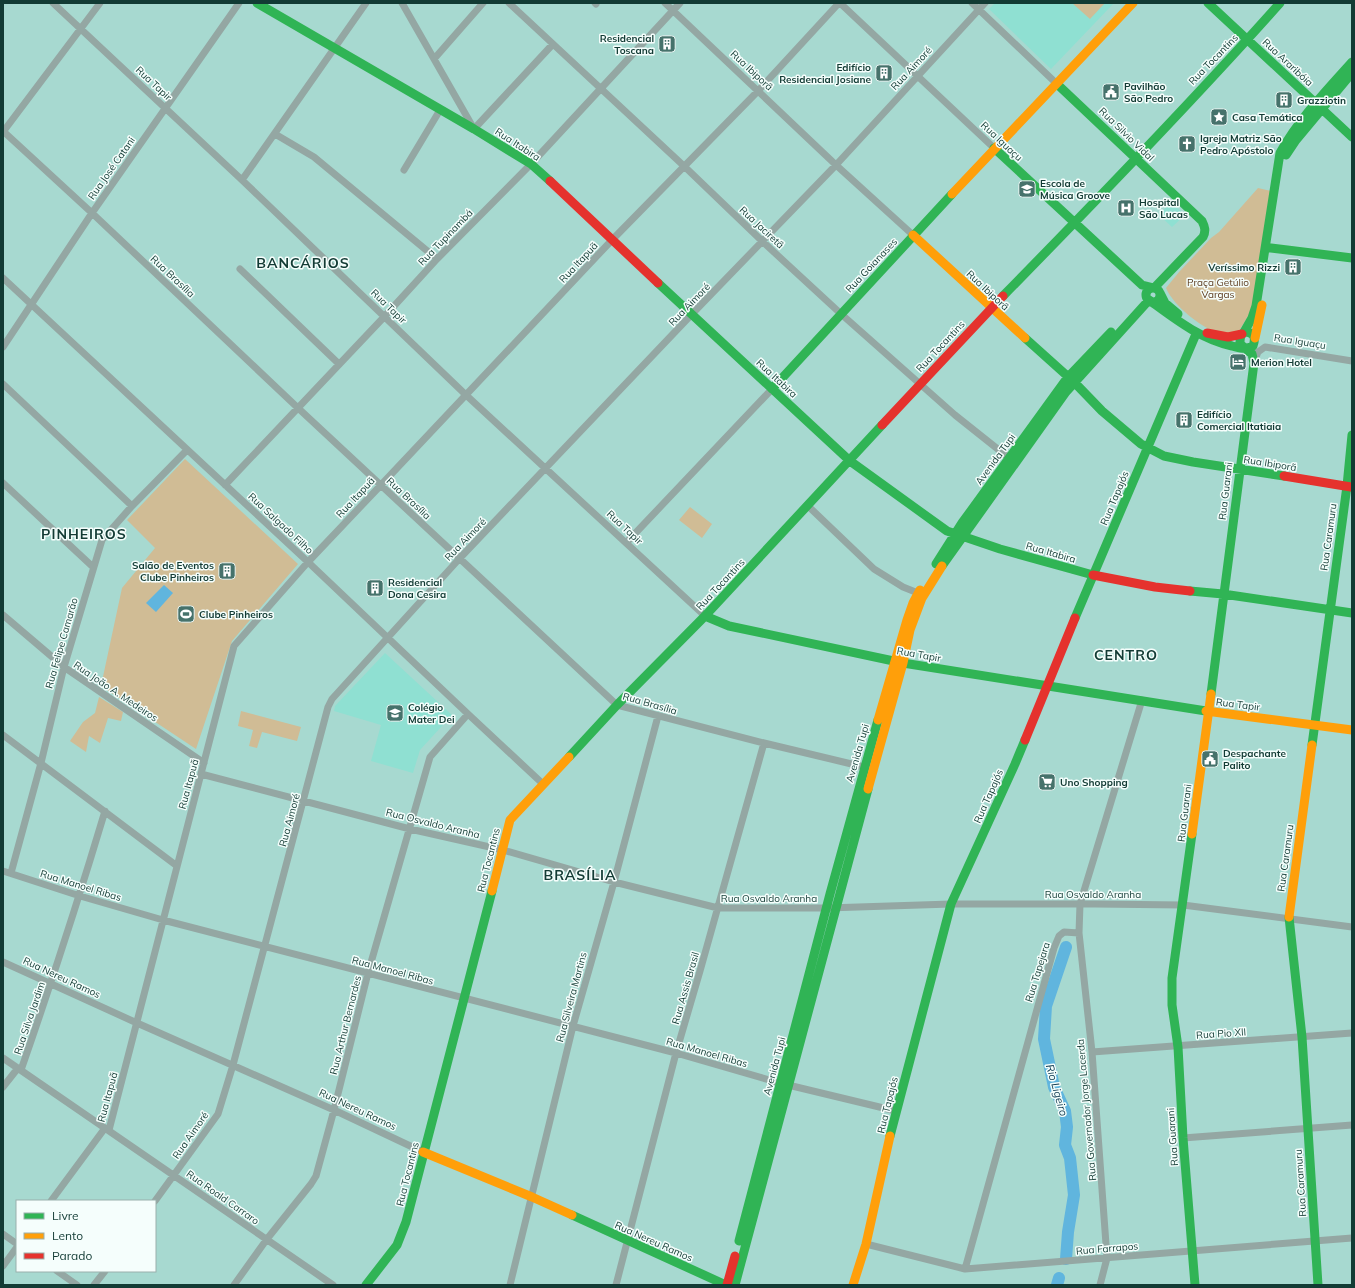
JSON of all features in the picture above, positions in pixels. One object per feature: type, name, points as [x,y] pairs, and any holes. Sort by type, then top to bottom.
[{"type":"street","name":"Rua Tapir","points":[[53,3],[242,180],[466,395],[705,616],[729,626],[899,662],[1208,711],[1352,730]]},
{"type":"street","points":[[3,131],[100,3]]},
{"type":"street","name":"Rua José Catani","points":[[3,347],[92,213],[239,3]]},
{"type":"street","name":"Rua Itabira","points":[[256,3],[474,129],[531,164],[850,461],[947,531],[1000,549],[1094,575],[1155,587],[1223,594],[1352,613]]},
{"type":"street","points":[[242,180],[366,3]]},
{"type":"street","points":[[402,3],[474,129],[553,44]]},
{"type":"street","points":[[434,59],[483,3]]},
{"type":"street","name":"Rua Jaciretã","points":[[509,3],[840,313],[954,415],[1009,458]]},
{"type":"street","name":"Rua Ibiporã","points":[[665,3],[836,165],[991,308],[1102,410],[1147,447],[1164,456],[1194,462],[1349,487]]},
{"type":"street","name":"Rua Tupinambá","points":[[225,485],[437,259],[531,164],[680,3]]},
{"type":"street","name":"Rua Iguaçu","points":[[840,3],[1142,285],[1157,290],[1165,303],[1175,312],[1205,332],[1228,337],[1243,333]]},
{"type":"street","name":"Rua Itapuã","points":[[52,1200],[107,1129],[137,1023],[234,646],[308,562],[380,485],[612,240],[758,91],[840,3]]},
{"type":"street","name":"Rua Silvio Vidal","points":[[972,3],[1202,221],[1206,229],[1206,233],[1157,290]]},
{"type":"street","name":"Rua Aimoré","points":[[156,1200],[218,1114],[265,947],[328,707],[332,699],[460,558],[836,165],[985,3]]},
{"type":"street","name":"Rua Goianases","points":[[626,543],[772,389],[840,313],[994,148],[1133,3]]},
{"type":"street","name":"Rua Araribóia","points":[[1208,3],[1352,137]]},
{"type":"street","name":"Rua Tocantins","points":[[366,1285],[397,1245],[402,1233],[510,820],[617,705],[705,616],[991,308],[1074,223],[1248,39],[1280,3]]},
{"type":"street","points":[[1148,297],[1196,334],[1229,346],[1248,348],[1255,344],[1283,166],[1287,152],[1319,105],[1325,92],[1352,62]]},
{"type":"street","points":[[1254,363],[1252,354],[1241,345],[1239,341],[1240,336],[1252,318],[1256,306],[1280,153],[1288,138],[1352,72]]},
{"type":"street","points":[[404,170],[440,110]]},
{"type":"street","name":"Rua Brasília","points":[[3,131],[617,705],[864,767]]},
{"type":"street","points":[[275,134],[314,157],[437,259]]},
{"type":"street","points":[[1271,248],[1352,258]]},
{"type":"street","points":[[240,269],[339,364]]},
{"type":"street","name":"Rua Salgado Filho","points":[[3,278],[308,562],[543,784]]},
{"type":"street","points":[[1149,289],[1157,290],[1158,300],[1154,302],[1148,297],[1149,289]]},
{"type":"street","name":"Avenida Tupi","points":[[832,907],[864,767],[922,598],[959,536],[1009,458],[1071,380],[1148,297]]},
{"type":"street","points":[[1243,333],[1252,333],[1258,342],[1266,346]]},
{"type":"street","name":"Rua Tapajós","points":[[853,1285],[866,1244],[896,1111],[951,904],[1015,764],[1147,447],[1196,334]]},
{"type":"street","name":"Rua Iguaçu","points":[[1254,363],[1258,352],[1266,346],[1352,361]]},
{"type":"street","name":"Rua Guarani","points":[[1194,1285],[1178,1047],[1172,1005],[1172,978],[1183,905],[1254,363]]},
{"type":"street","name":"Avenida Tupi","points":[[726,1285],[784,1084],[899,662],[907,620],[918,593],[1071,380]]},
{"type":"street","points":[[3,384],[132,506]]},
{"type":"street","name":"Rua Caramuru","points":[[1318,1285],[1302,1037],[1289,919],[1329,610],[1349,487],[1352,435]]},
{"type":"street","name":"Rua Felipe Camarão","points":[[11,873],[41,763],[64,667],[102,540],[132,506],[187,450]]},
{"type":"street","points":[[3,483],[93,568]]},
{"type":"street","points":[[807,505],[874,569],[903,587],[918,593]]},
{"type":"street","name":"Rua João A. Medeiros","points":[[3,615],[64,667],[204,763]]},
{"type":"street","points":[[1079,933],[1080,904],[1142,700]]},
{"type":"street","name":"Rua Arthur Bernardes","points":[[234,1285],[316,1176],[368,973],[430,756],[468,714]]},
{"type":"street","name":"Rua Silveira Martins","points":[[510,1285],[573,1026],[614,882],[658,716]]},
{"type":"street","points":[[3,735],[177,866]]},
{"type":"street","name":"Rua Assis Brasil","points":[[616,1285],[676,1053],[764,743]]},
{"type":"street","name":"Rua Osvaldo Aranha","points":[[201,774],[502,850],[614,882],[718,908],[951,904],[1183,905],[1352,927]]},
{"type":"street","name":"Rua Silva Jardim","points":[[3,1088],[19,1069],[51,984],[80,896],[105,811]]},
{"type":"street","name":"Rua Manoel Ribas","points":[[3,871],[80,896],[163,920],[676,1053],[784,1084],[896,1111]]},
{"type":"street","name":"Rua Tapejara","points":[[965,1269],[1054,948],[1059,936],[1064,932],[1079,933]]},
{"type":"street","name":"Rua Governador Jorge Lacerda","points":[[1079,933],[1092,1052],[1107,1258],[1100,1285]]},
{"type":"street","name":"Rua Nereu Ramos","points":[[3,962],[334,1110],[423,1152],[532,1197],[726,1285]]},
{"type":"street","name":"Rua Pio XII","points":[[1092,1052],[1178,1047],[1352,1032]]},
{"type":"street","name":"Rua Roald Carraro","points":[[3,1058],[333,1285]]},
{"type":"street","name":"Avenida Tupi","points":[[735,1285],[784,1084]]},
{"type":"street","points":[[1183,1138],[1352,1125]]},
{"type":"street","points":[[3,1234],[16,1243]]},
{"type":"street","name":"Rua Farrapos","points":[[866,1244],[965,1269],[1352,1238]]},
{"type":"street","points":[[3,1266],[16,1248]]},
{"type":"street","points":[[58,1272],[77,1285]]},
{"type":"street","points":[[94,1285],[103,1272]]},
{"type":"shaded area","points":[[995,3],[1114,3],[1051,69],[989,9]]},
{"type":"shaded area","points":[[1171,202],[1185,215],[1172,227],[1159,215]]},
{"type":"shaded area","name":"Colégio Mater Dei","points":[[385,653],[452,715],[420,750],[413,773],[371,761],[381,725],[334,711],[335,706]]},
{"type":"green space","points":[[1072,3],[1105,3],[1090,19]]},
{"type":"green space","name":"Praça Getúlio Vargas","points":[[1258,188],[1271,191],[1253,308],[1239,331],[1220,333],[1213,331],[1205,327],[1181,309],[1166,288],[1179,272],[1211,238],[1219,232]]},
{"type":"green space","name":"Clube Pinheiros","points":[[185,459],[298,564],[232,641],[196,749],[101,686],[122,588],[155,548],[127,520]]},
{"type":"green space","points":[[690,507],[712,524],[702,538],[679,520]]},
{"type":"green space","points":[[99,697],[123,712],[121,721],[108,718],[100,743],[89,736],[86,752],[70,741],[83,722],[95,713]]},
{"type":"green space","points":[[241,711],[301,727],[297,741],[262,732],[257,748],[249,746],[253,730],[238,726]]},
{"type":"water","points":[[164,585],[173,593],[156,612],[146,603]]},
{"type":"waterway","name":"Rio Ligeiro","points":[[1066,947],[1046,1006],[1044,1039],[1054,1087],[1065,1111],[1067,1127],[1065,1145],[1070,1158],[1074,1195],[1068,1232],[1066,1259]]},
{"type":"waterway","name":"Rio Ligeiro","points":[[1057,1285],[1059,1278]]},
{"type":"traffic: fast","points":[[257,3],[474,129],[531,164],[550,181]]},
{"type":"traffic: fast","points":[[1208,3],[1352,137]]},
{"type":"traffic: fast","points":[[1003,296],[1143,151],[1280,3]]},
{"type":"traffic: fast","points":[[1244,332],[1252,318],[1256,306],[1280,153],[1304,117],[1352,62]]},
{"type":"traffic: fast","points":[[1286,155],[1296,140],[1351,74]]},
{"type":"traffic: fast","points":[[994,148],[1142,285],[1154,288],[1203,237],[1205,233],[1204,225],[1202,221],[1057,84]]},
{"type":"traffic: fast","points":[[772,389],[952,194]]},
{"type":"traffic: fast","points":[[1271,248],[1352,258]]},
{"type":"traffic: fast","points":[[658,283],[850,461],[947,531],[1000,549],[1093,575]]},
{"type":"traffic: fast","points":[[1153,288],[1158,290],[1160,295],[1158,300],[1153,302],[1148,300],[1146,295],[1148,290],[1153,288]]},
{"type":"traffic: fast","points":[[1160,293],[1165,303],[1178,314]]},
{"type":"traffic: fast","points":[[942,566],[1066,392],[1149,300],[1188,328],[1220,343],[1240,348],[1245,348],[1250,347],[1253,346],[1254,340],[1254,336],[1250,333],[1245,332],[1242,334],[1240,344],[1245,348]]},
{"type":"traffic: fast","points":[[936,564],[962,523],[1068,377],[1111,332]]},
{"type":"traffic: fast","points":[[1075,618],[1196,334]]},
{"type":"traffic: fast","points":[[1025,338],[1074,382],[1102,411],[1141,444],[1164,456],[1284,476]]},
{"type":"traffic: fast","points":[[1211,694],[1254,363],[1252,354],[1245,348]]},
{"type":"traffic: fast","points":[[569,757],[617,705],[705,616],[882,425]]},
{"type":"traffic: fast","points":[[1312,745],[1347,486],[1352,435]]},
{"type":"traffic: fast","points":[[1190,591],[1223,594],[1352,613]]},
{"type":"traffic: fast","points":[[705,616],[729,626],[903,663],[1206,711]]},
{"type":"traffic: fast","points":[[739,1241],[830,894],[878,720]]},
{"type":"traffic: fast","points":[[890,1136],[951,904],[1025,740]]},
{"type":"traffic: fast","points":[[735,1285],[868,789]]},
{"type":"traffic: fast","points":[[1192,834],[1172,978],[1172,1005],[1178,1047],[1183,1138],[1195,1285]]},
{"type":"traffic: fast","points":[[366,1285],[397,1245],[406,1222],[492,891]]},
{"type":"traffic: fast","points":[[1289,917],[1302,1037],[1318,1285]]},
{"type":"traffic: fast","points":[[572,1215],[726,1285]]},
{"type":"traffic: slow","points":[[952,194],[1133,3]]},
{"type":"traffic: slow","points":[[913,235],[1025,338]]},
{"type":"traffic: slow","points":[[1255,338],[1262,305]]},
{"type":"traffic: slow","points":[[868,789],[903,663],[910,630],[922,598],[942,566]]},
{"type":"traffic: slow","points":[[878,720],[907,620],[913,603],[920,590]]},
{"type":"traffic: slow","points":[[1192,834],[1211,694]]},
{"type":"traffic: slow","points":[[1206,711],[1352,730]]},
{"type":"traffic: slow","points":[[1289,917],[1312,745]]},
{"type":"traffic: slow","points":[[492,891],[510,820],[569,757]]},
{"type":"traffic: slow","points":[[853,1285],[866,1244],[890,1136]]},
{"type":"traffic: slow","points":[[423,1152],[572,1215]]},
{"type":"traffic: jam","points":[[550,181],[658,283]]},
{"type":"traffic: jam","points":[[882,425],[1003,296]]},
{"type":"traffic: jam","points":[[1207,333],[1228,337],[1242,334]]},
{"type":"traffic: jam","points":[[1284,476],[1351,487]]},
{"type":"traffic: jam","points":[[1093,575],[1155,587],[1190,591]]},
{"type":"traffic: jam","points":[[1025,740],[1075,618]]},
{"type":"traffic: jam","points":[[727,1285],[735,1256]]},
{"type":"place","name":"Residencial Toscana","points":[[667,44]]},
{"type":"place","name":"Edifício Residencial Josiane","points":[[884,73]]},
{"type":"place","name":"Pavilhão São Pedro","points":[[1111,92]]},
{"type":"place","name":"Grazziotin","points":[[1284,100]]},
{"type":"place","name":"Casa Temática","points":[[1219,117]]},
{"type":"place","name":"Igreja Matriz São Pedro Apóstolo","points":[[1187,144]]},
{"type":"place","name":"Escola de Música Groove","points":[[1027,189]]},
{"type":"place","name":"Hospital São Lucas","points":[[1126,208]]},
{"type":"place","name":"Veríssimo Rizzi","points":[[1293,267]]},
{"type":"place","name":"Merion Hotel","points":[[1238,362]]},
{"type":"place","name":"Edifício Comercial Itatiaia","points":[[1184,420]]},
{"type":"place","name":"Salão de Eventos Clube Pinheiros","points":[[227,571]]},
{"type":"place","name":"Residencial Dona Cesira","points":[[375,588]]},
{"type":"place","name":"Clube Pinheiros","points":[[186,614]]},
{"type":"place","name":"Colégio Mater Dei","points":[[395,713]]},
{"type":"place","name":"Despachante Palito","points":[[1210,759]]},
{"type":"place","name":"Uno Shopping","points":[[1047,782]]},
{"type":"district","name":"BANCÁRIOS","points":[[303,263]]},
{"type":"district","name":"PINHEIROS","points":[[84,534]]},
{"type":"district","name":"CENTRO","points":[[1126,655]]},
{"type":"district","name":"BRASÍLIA","points":[[580,875]]}]
